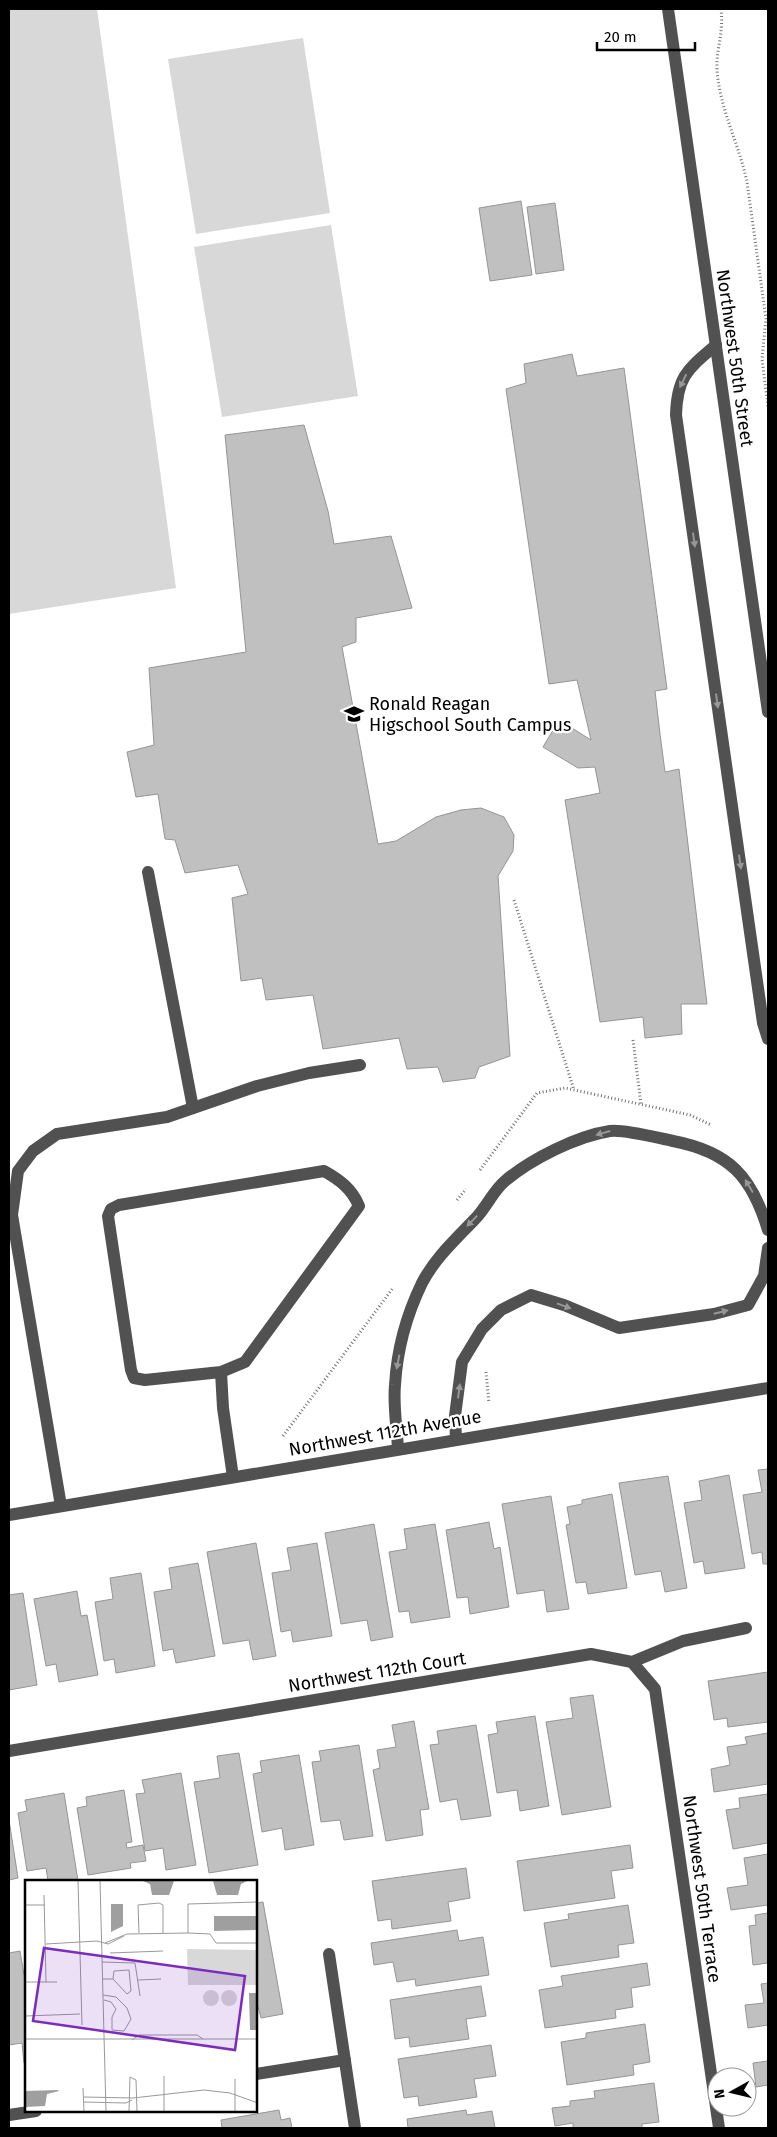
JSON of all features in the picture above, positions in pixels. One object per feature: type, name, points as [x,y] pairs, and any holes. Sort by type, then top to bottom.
[{"type":"street","name":"Northwest 50th Street","points":[[668,9],[768,712]]},
{"type":"street","points":[[716,345],[691,366],[683,379],[677,394],[676,415],[762,1023],[768,1039]]},
{"type":"street","points":[[148,872],[192,1108]]},
{"type":"street","points":[[61,1506],[12,1215],[13,1172],[33,1151],[57,1134],[167,1117],[257,1086],[360,1065]]},
{"type":"street","points":[[398,1449],[394,1386],[408,1316],[423,1281],[450,1244],[476,1218],[504,1182],[535,1160],[576,1141],[612,1130],[690,1144],[724,1158],[744,1178],[760,1204],[768,1230]]},
{"type":"street","points":[[324,1171],[354,1193],[359,1206],[245,1362],[222,1372],[144,1380],[134,1378],[131,1370],[109,1229],[108,1216],[111,1209],[119,1205],[324,1171]]},
{"type":"street","points":[[456,1439],[455,1416],[462,1362],[482,1329],[501,1310],[531,1295],[619,1328],[714,1314],[748,1305],[764,1276],[768,1248]]},
{"type":"street","points":[[222,1372],[223,1408],[233,1477]]},
{"type":"street","name":"Northwest 112th Avenue","points":[[9,1515],[768,1388]]},
{"type":"street","points":[[632,1662],[683,1641],[746,1628]]},
{"type":"street","name":"Northwest 112th Court","points":[[9,1751],[591,1654],[632,1662]]},
{"type":"street","name":"Northwest 50th Terrace","points":[[632,1662],[655,1689],[718,2128]]},
{"type":"street","points":[[329,1954],[355,2128]]},
{"type":"street","points":[[258,2074],[345,2060]]},
{"type":"street","points":[[9,2115],[29,2112]]},
{"type":"path","points":[[721,9],[722,27],[717,70],[724,111],[743,164],[747,182],[766,319],[762,359],[768,408]]},
{"type":"path","points":[[514,900],[574,1090]]},
{"type":"path","points":[[633,1040],[641,1104]]},
{"type":"shaded area","points":[[9,9],[97,9],[176,588],[9,614]]},
{"type":"shaded area","points":[[303,38],[330,213],[196,234],[168,59]]},
{"type":"shaded area","points":[[331,225],[358,396],[222,417],[194,247]]},
{"type":"building","points":[[521,201],[532,275],[490,281],[479,208]]},
{"type":"building","points":[[555,203],[564,270],[536,274],[527,207]]},
{"type":"building","points":[[572,354],[577,376],[624,368],[667,689],[655,691],[660,734],[665,772],[679,769],[707,1004],[681,1004],[682,1034],[645,1038],[643,1017],[600,1022],[565,800],[600,793],[595,767],[578,768],[543,747],[559,720],[591,740],[577,680],[549,684],[506,389],[526,383],[524,364]]},
{"type":"building","points":[[304,425],[328,511],[334,544],[391,536],[412,608],[356,618],[356,642],[342,647],[378,844],[396,841],[436,817],[461,810],[481,808],[504,817],[514,835],[513,851],[498,876],[510,1056],[479,1067],[475,1078],[443,1082],[438,1067],[407,1069],[399,1038],[323,1049],[313,995],[266,1000],[262,978],[241,981],[232,898],[248,894],[238,865],[185,873],[175,840],[165,839],[158,794],[136,797],[127,752],[154,745],[149,668],[246,652],[225,435]]},
{"type":"building","points":[[768,1469],[768,1564],[763,1564],[762,1552],[752,1554],[743,1495],[762,1492],[758,1470]]},
{"type":"building","points":[[729,1475],[745,1568],[705,1574],[703,1561],[694,1563],[684,1503],[702,1500],[699,1481]]},
{"type":"building","points":[[668,1476],[687,1588],[665,1592],[661,1571],[635,1575],[619,1483]]},
{"type":"building","points":[[612,1494],[627,1588],[588,1594],[586,1582],[576,1583],[566,1525],[570,1524],[567,1507],[582,1504],[582,1500]]},
{"type":"building","points":[[551,1496],[569,1609],[547,1612],[544,1590],[517,1594],[502,1504]]},
{"type":"building","points":[[489,1522],[494,1549],[500,1547],[509,1607],[470,1614],[468,1597],[457,1598],[446,1530]]},
{"type":"building","points":[[374,1524],[393,1637],[371,1641],[367,1620],[341,1624],[325,1533]]},
{"type":"building","points":[[435,1524],[450,1617],[411,1623],[409,1611],[399,1612],[389,1552],[407,1549],[404,1529]]},
{"type":"building","points":[[256,1543],[276,1656],[253,1660],[249,1640],[223,1644],[207,1552]]},
{"type":"building","points":[[317,1543],[332,1636],[293,1642],[291,1630],[281,1632],[272,1573],[291,1570],[287,1548]]},
{"type":"building","points":[[198,1563],[215,1656],[176,1663],[173,1649],[163,1651],[154,1592],[172,1589],[169,1568]]},
{"type":"building","points":[[141,1573],[155,1666],[116,1673],[114,1659],[104,1661],[95,1602],[113,1599],[110,1578]]},
{"type":"building","points":[[77,1591],[81,1616],[87,1615],[98,1675],[59,1682],[56,1664],[46,1666],[34,1599]]},
{"type":"building","points":[[23,1593],[37,1685],[9,1690],[9,1595]]},
{"type":"building","points":[[768,1672],[768,1722],[728,1727],[727,1718],[714,1720],[708,1681]]},
{"type":"building","points":[[593,1695],[611,1807],[562,1815],[546,1722],[573,1718],[570,1698]]},
{"type":"building","points":[[535,1716],[549,1806],[520,1811],[517,1790],[497,1793],[488,1735],[498,1733],[496,1722]]},
{"type":"building","points":[[414,1721],[429,1809],[420,1810],[423,1835],[386,1841],[373,1770],[380,1768],[377,1750],[396,1747],[392,1725]]},
{"type":"building","points":[[476,1725],[491,1816],[461,1820],[457,1799],[440,1802],[430,1745],[439,1744],[437,1731]]},
{"type":"building","points":[[768,1733],[768,1784],[714,1792],[711,1769],[730,1765],[727,1747],[747,1744],[745,1737]]},
{"type":"building","points":[[359,1745],[373,1836],[344,1840],[340,1820],[321,1822],[312,1762],[321,1761],[319,1751]]},
{"type":"building","points":[[239,1753],[258,1865],[209,1873],[194,1782],[220,1778],[217,1756]]},
{"type":"building","points":[[299,1755],[314,1845],[285,1850],[282,1828],[262,1832],[253,1774],[262,1772],[260,1761]]},
{"type":"building","points":[[181,1773],[196,1865],[166,1870],[163,1848],[145,1851],[136,1794],[145,1793],[142,1780]]},
{"type":"building","points":[[124,1790],[132,1842],[126,1843],[127,1848],[143,1845],[146,1861],[130,1863],[131,1868],[88,1875],[77,1808],[87,1806],[86,1797]]},
{"type":"building","points":[[64,1793],[78,1880],[48,1880],[46,1868],[27,1871],[18,1813],[27,1811],[25,1800]]},
{"type":"building","points":[[768,1794],[768,1843],[733,1849],[726,1810],[740,1808],[739,1798]]},
{"type":"building","points":[[9,1820],[18,1878],[9,1880]]},
{"type":"building","points":[[630,1845],[633,1868],[611,1871],[615,1898],[524,1911],[517,1861]]},
{"type":"building","points":[[768,1854],[768,1905],[731,1910],[727,1888],[748,1885],[744,1858]]},
{"type":"building","points":[[466,1868],[470,1898],[448,1902],[451,1921],[392,1929],[391,1919],[378,1921],[372,1881]]},
{"type":"building","points":[[263,1902],[283,2014],[261,2018],[258,2007],[258,1903]]},
{"type":"building","points":[[628,1905],[634,1943],[618,1945],[619,1957],[551,1967],[544,1923],[569,1919],[568,1914]]},
{"type":"building","points":[[768,1913],[768,1963],[753,1965],[749,1926],[756,1925],[755,1915]]},
{"type":"building","points":[[457,1930],[459,1941],[483,1937],[489,1975],[416,1986],[415,1979],[397,1982],[393,1962],[374,1965],[371,1943]]},
{"type":"building","points":[[20,1951],[25,1975],[25,2063],[22,2043],[9,2045],[9,1953]]},
{"type":"building","points":[[647,1963],[650,1985],[631,1988],[633,2007],[615,2010],[616,2018],[545,2028],[539,1990],[563,1986],[561,1976]]},
{"type":"building","points":[[768,1983],[768,2025],[748,2028],[745,2005],[764,2003],[761,1984]]},
{"type":"building","points":[[481,1986],[486,2016],[466,2019],[469,2039],[410,2047],[409,2037],[395,2039],[390,2000]]},
{"type":"building","points":[[645,2024],[650,2062],[633,2065],[634,2075],[567,2085],[561,2042],[586,2038],[586,2033]]},
{"type":"building","points":[[491,2045],[496,2076],[474,2079],[477,2097],[419,2106],[418,2096],[404,2098],[398,2059]]},
{"type":"building","points":[[768,2061],[768,2085],[757,2087],[757,2067],[754,2067],[753,2063]]},
{"type":"building","points":[[654,2083],[659,2122],[642,2124],[642,2128],[573,2128],[573,2123],[555,2126],[552,2108],[570,2106],[570,2101],[595,2098],[594,2091]]},
{"type":"building","points":[[279,2110],[281,2120],[290,2118],[292,2128],[222,2128],[221,2120]]},
{"type":"building","points":[[466,2110],[467,2115],[492,2111],[495,2128],[408,2128],[407,2119]]},
{"type":"place","name":"Ronald Reagan Higschool South Campus","points":[[354,714]]}]
